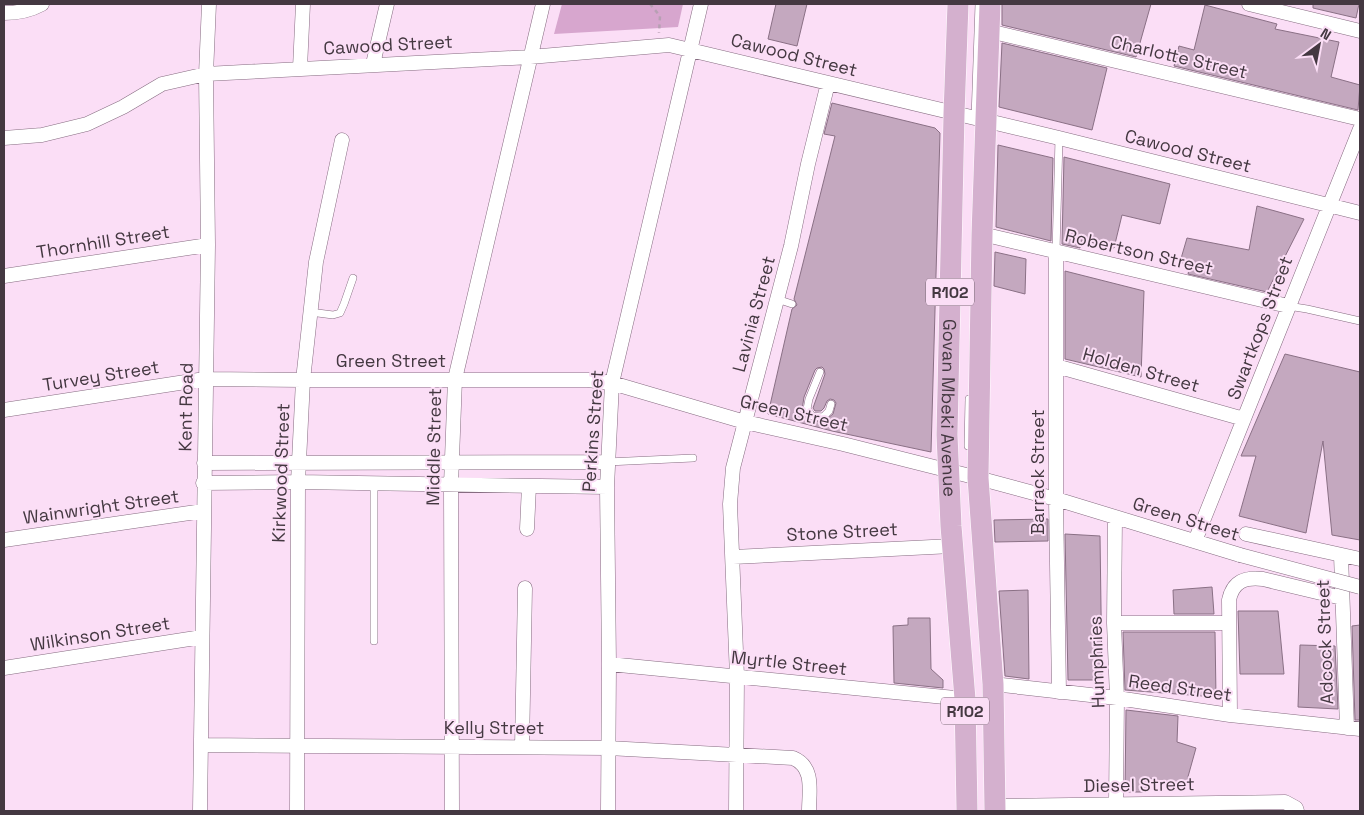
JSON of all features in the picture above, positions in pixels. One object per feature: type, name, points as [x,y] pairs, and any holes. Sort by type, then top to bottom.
[{"type":"main road","name":"Govan Mbeki Avenue","points":[[958,4],[982,234],[964,475],[952,546],[965,700],[967,811]]},
{"type":"main road","name":"Govan Mbeki Avenue","points":[[990,4],[988,31],[969,118],[947,407],[964,475],[993,684],[995,808]]},
{"type":"street","points":[[4,13],[35,8],[42,4]]},
{"type":"street","name":"Kent Road","points":[[200,811],[203,484],[208,245],[206,74],[209,4]]},
{"type":"street","points":[[300,68],[303,4]]},
{"type":"street","points":[[372,64],[387,4]]},
{"type":"street","name":"Middle Street","points":[[452,811],[452,462],[455,379],[543,4]]},
{"type":"street","name":"Perkins Street","points":[[608,811],[607,487],[612,383],[702,4]]},
{"type":"street","points":[[1249,4],[1360,30]]},
{"type":"street","name":"Charlotte Street","points":[[988,31],[1360,120]]},
{"type":"street","name":"Cawood Street","points":[[4,138],[42,135],[87,124],[123,107],[162,84],[206,74],[530,57],[669,45],[1059,138],[1360,213]]},
{"type":"street","name":"Lavinia Street","points":[[736,811],[737,676],[731,488],[733,468],[777,299],[828,83]]},
{"type":"street","name":"Swartkops Street","points":[[1195,541],[1360,129]]},
{"type":"street","name":"Kirkwood Street","points":[[297,811],[298,463],[303,380],[316,262],[342,140]]},
{"type":"street","name":"Robertson Street","points":[[982,234],[1288,306]]},
{"type":"street","name":"Thornhill Street","points":[[4,276],[208,245]]},
{"type":"street","name":"Barrack Street","points":[[1056,252],[1056,500],[1059,692]]},
{"type":"street","name":"Holden Street","points":[[1056,366],[1244,419]]},
{"type":"street","name":"Green Street","points":[[205,378],[588,380],[612,383],[745,422],[843,444],[1056,500],[1240,555],[1360,587]]},
{"type":"street","name":"Turvey Street","points":[[4,410],[205,378]]},
{"type":"street","points":[[204,463],[608,462]]},
{"type":"street","points":[[203,484],[298,482],[607,487]]},
{"type":"street","points":[[527,529],[529,486]]},
{"type":"street","name":"Wainwright Street","points":[[4,540],[203,511]]},
{"type":"street","name":"Humphries","points":[[1115,518],[1116,804]]},
{"type":"street","name":"Green Street","points":[[1246,534],[1360,559]]},
{"type":"street","name":"Stone Street","points":[[733,557],[952,546]]},
{"type":"street","name":"Adcock Street","points":[[1341,554],[1342,598],[1354,728]]},
{"type":"street","points":[[1230,715],[1228,623],[1230,594],[1236,584],[1253,578],[1263,579],[1342,598]]},
{"type":"street","points":[[522,747],[525,588]]},
{"type":"street","points":[[1114,622],[1228,623]]},
{"type":"street","name":"Wilkinson Street","points":[[4,668],[202,637]]},
{"type":"street","name":"Myrtle Street","points":[[609,664],[965,700]]},
{"type":"street","name":"Reed Street","points":[[993,684],[1117,698],[1230,715],[1354,728]]},
{"type":"street","name":"Kelly Street","points":[[202,745],[608,748],[787,758],[799,760],[805,765],[809,780],[809,811]]},
{"type":"street","name":"Diesel Street","points":[[995,808],[1116,804],[1188,807],[1285,802],[1296,808],[1297,811]]},
{"type":"lane","points":[[969,118],[979,4]]},
{"type":"lane","points":[[1056,252],[1059,138]]},
{"type":"lane","points":[[960,198],[961,152]]},
{"type":"lane","points":[[309,312],[333,315],[340,313],[353,278]]},
{"type":"lane","points":[[777,299],[792,304]]},
{"type":"lane","points":[[1288,306],[1360,321]]},
{"type":"lane","points":[[955,436],[958,317]]},
{"type":"lane","points":[[820,372],[809,399],[807,410],[812,416],[823,417],[829,411],[832,404]]},
{"type":"lane","points":[[968,452],[969,388]]},
{"type":"lane","points":[[608,462],[693,458]]},
{"type":"lane","points":[[374,483],[374,641]]},
{"type":"shaded area","points":[[562,4],[683,4],[678,27],[554,34]]},
{"type":"building","points":[[776,4],[807,4],[797,46],[768,39]]},
{"type":"building","points":[[1002,4],[1151,4],[1136,57],[1002,25]]},
{"type":"building","points":[[1313,4],[1359,4],[1356,18],[1313,8]]},
{"type":"building","points":[[1205,5],[1277,24],[1275,29],[1339,42],[1331,77],[1360,85],[1358,110],[1174,66],[1179,46],[1194,50]]},
{"type":"building","points":[[1002,43],[1107,68],[1092,130],[999,107]]},
{"type":"building","points":[[832,103],[935,128],[940,133],[931,452],[832,431],[768,414],[792,309],[797,305],[794,299],[835,136],[824,134]],"holes":[[[822,367],[825,374],[813,408],[815,411],[821,411],[827,401],[830,399],[834,400],[836,403],[833,414],[823,422],[809,420],[802,410],[804,397],[815,370]]]},
{"type":"building","points":[[998,145],[1053,158],[1051,241],[996,227]]},
{"type":"building","points":[[1064,157],[1170,184],[1160,224],[1122,215],[1114,248],[1082,240],[1080,248],[1062,244]]},
{"type":"building","points":[[1257,206],[1304,219],[1267,292],[1188,274],[1190,265],[1180,262],[1187,238],[1249,250]]},
{"type":"building","points":[[995,252],[1026,259],[1025,294],[994,286]]},
{"type":"building","points":[[1065,271],[1144,291],[1141,377],[1065,359]]},
{"type":"building","points":[[1285,354],[1360,372],[1360,540],[1332,535],[1323,441],[1306,533],[1239,516],[1256,456],[1241,456]]},
{"type":"building","points":[[1048,519],[1048,541],[995,542],[994,520]]},
{"type":"building","points":[[1065,534],[1100,536],[1102,680],[1068,680]]},
{"type":"building","points":[[1212,587],[1214,614],[1174,614],[1173,590]]},
{"type":"building","points":[[1028,590],[1029,679],[1005,676],[999,591]]},
{"type":"building","points":[[1238,611],[1278,611],[1284,674],[1240,674]]},
{"type":"building","points":[[908,618],[930,618],[931,669],[943,680],[943,688],[894,683],[893,626],[908,625]]},
{"type":"building","points":[[1360,625],[1360,720],[1355,720],[1352,626]]},
{"type":"building","points":[[1123,632],[1215,632],[1216,697],[1125,690]]},
{"type":"building","points":[[1300,645],[1335,646],[1338,709],[1298,707]]},
{"type":"building","points":[[1126,710],[1178,716],[1177,742],[1196,748],[1184,791],[1147,777],[1146,792],[1125,792]]}]
